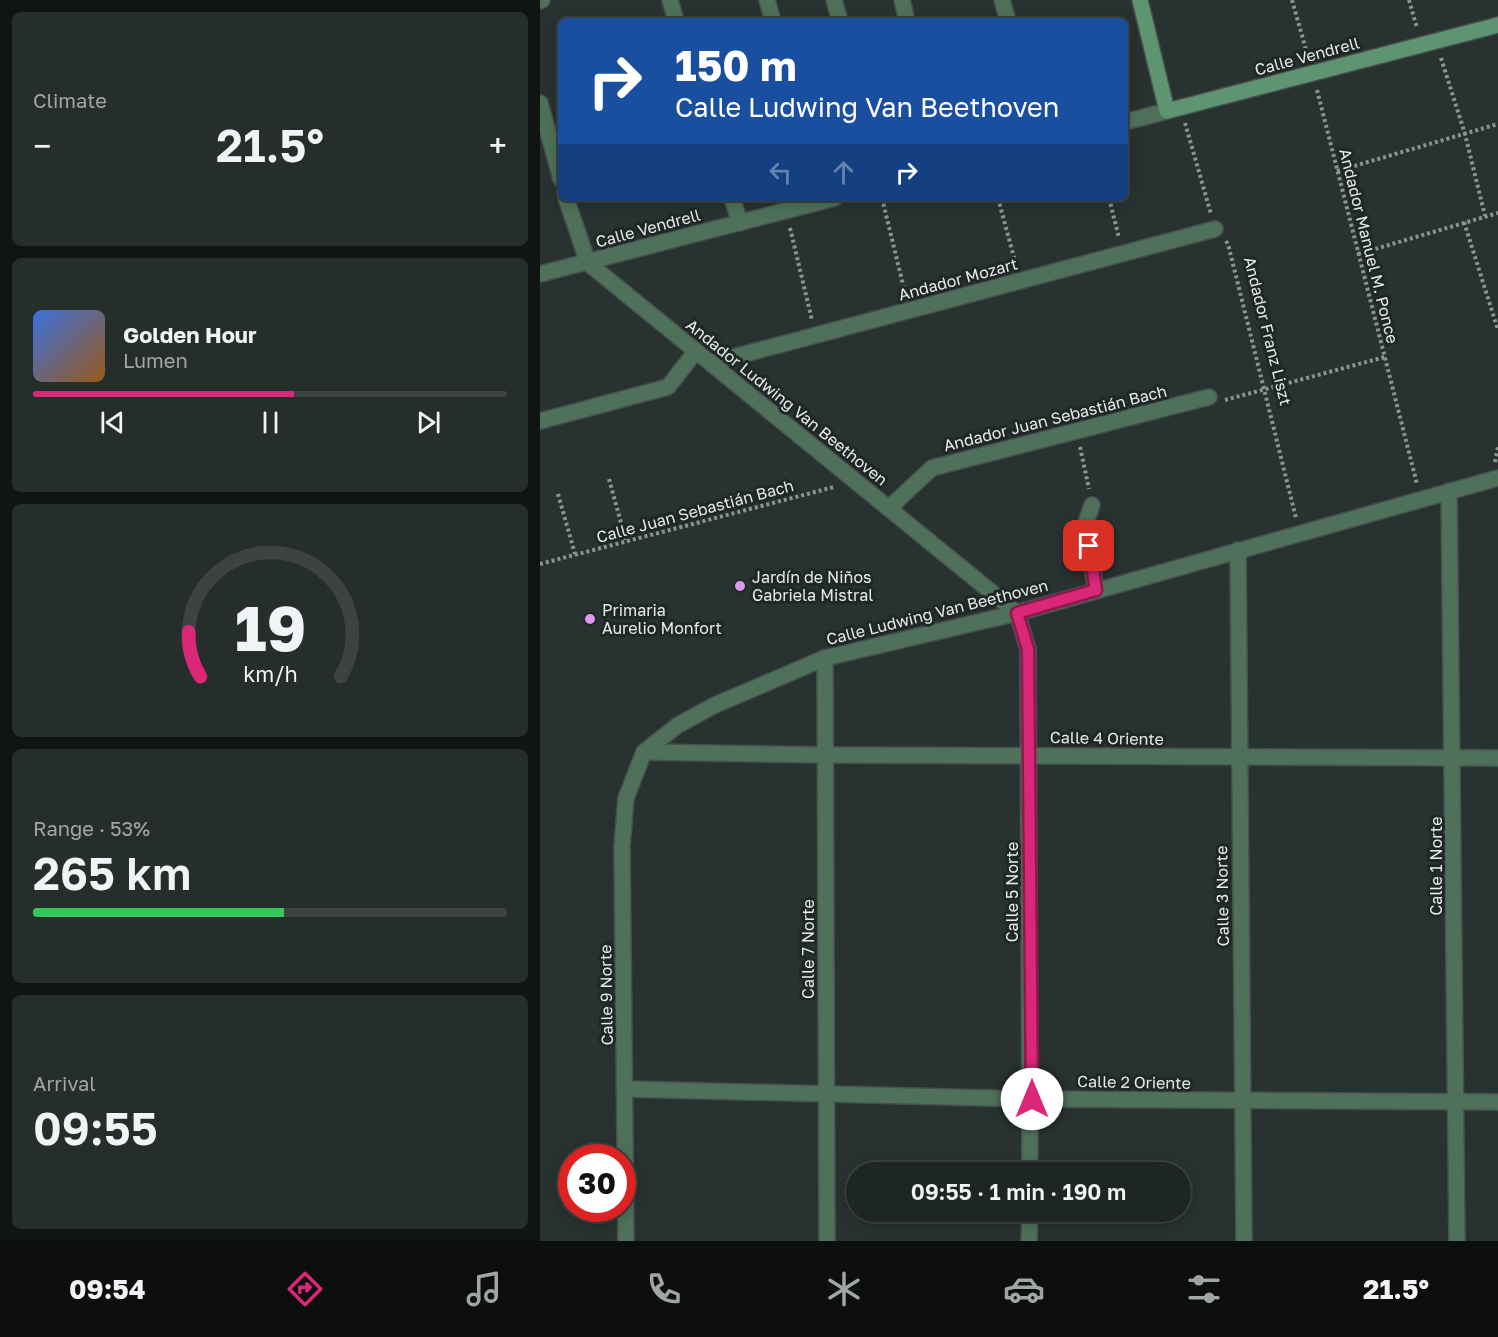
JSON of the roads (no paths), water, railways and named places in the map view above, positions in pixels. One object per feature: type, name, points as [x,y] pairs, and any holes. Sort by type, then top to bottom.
[{"type":"street","points":[[670,0],[675,18]]},
{"type":"street","points":[[767,0],[772,18]]},
{"type":"street","points":[[834,0],[839,18]]},
{"type":"street","points":[[902,0],[906,18]]},
{"type":"street","points":[[1002,0],[1007,18]]},
{"type":"street","points":[[1140,0],[1174,110]]},
{"type":"street","name":"Calle Vendrell","points":[[1128,121],[1498,26]]},
{"type":"street","points":[[540,103],[558,168]]},
{"type":"street","points":[[567,201],[588,262]]},
{"type":"street","points":[[733,201],[740,223]]},
{"type":"street","name":"Calle Vendrell","points":[[540,274],[819,201]]},
{"type":"street","name":"Andador Mozart","points":[[711,363],[1215,229]]},
{"type":"street","name":"Andador Ludwing Van Beethoven","points":[[588,262],[1017,613]]},
{"type":"street","points":[[540,421],[668,387],[696,351]]},
{"type":"street","name":"Andador Juan Sebastián Bach","points":[[889,508],[932,468],[1209,397]]},
{"type":"street","name":"Calle Ludwing Van Beethoven","points":[[644,752],[678,725],[715,705],[825,658],[1017,613],[1498,478]]},
{"type":"street","name":"Calle 1 Norte","points":[[1449,491],[1457,1241]]},
{"type":"street","points":[[1092,505],[1084,525],[1096,590]]},
{"type":"street","name":"Calle 3 Norte","points":[[1238,550],[1244,1241]]},
{"type":"street","name":"Calle 5 Norte","points":[[1017,613],[1028,649],[1032,1099],[1030,1162]]},
{"type":"street","name":"Calle 7 Norte","points":[[825,658],[827,1241]]},
{"type":"street","name":"Calle 4 Oriente","points":[[644,752],[1239,758],[1498,758]]},
{"type":"street","name":"Calle 9 Norte","points":[[626,1241],[622,846],[626,798],[644,752]]},
{"type":"street","name":"Calle 2 Oriente","points":[[626,1089],[1032,1099],[1498,1102]]},
{"type":"street","points":[[1029,1241],[1030,1222]]},
{"type":"place","name":"Jardín de Niños Gabriela Mistral","points":[[740,586]]},
{"type":"place","name":"Primaria Aurelio Monfort","points":[[590,619]]}]
